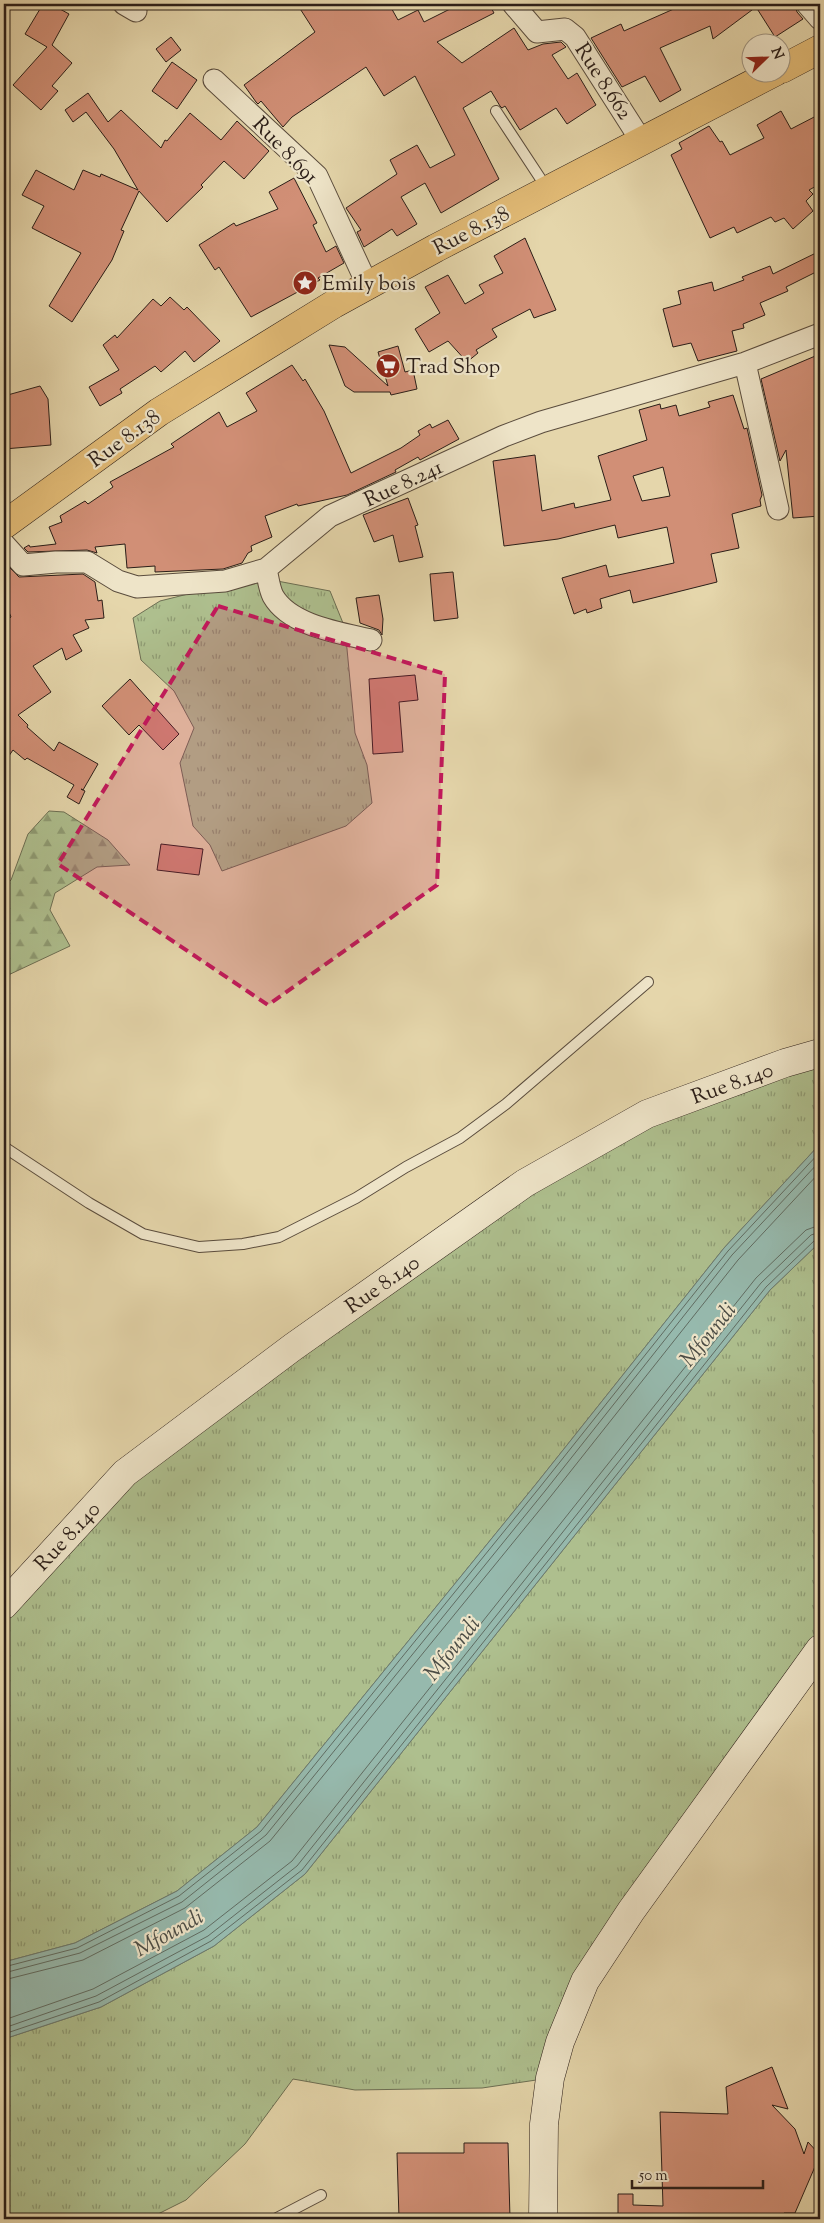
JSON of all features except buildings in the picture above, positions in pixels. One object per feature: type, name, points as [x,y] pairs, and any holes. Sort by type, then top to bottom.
[{"type":"main road","points":[[792,64],[820,49]]},
{"type":"main road","name":"Rue 8.138","points":[[4,525],[159,412],[368,286],[436,248],[756,82]]},
{"type":"main road","name":"Rue 8.140","points":[[4,1605],[125,1473],[293,1347],[525,1183],[647,1114],[785,1063],[820,1054]]},
{"type":"main road","points":[[543,2219],[544,2124],[550,2078],[560,2042],[585,1981],[631,1910],[820,1649]]},
{"type":"street","name":"Rue 8.662","points":[[513,4],[537,32],[565,29],[575,37],[642,142]]},
{"type":"street","points":[[807,4],[820,19]]},
{"type":"street","name":"Rue 8.691","points":[[214,80],[317,176],[368,286]]},
{"type":"street","name":"Rue 8.241","points":[[4,544],[24,566],[56,562],[87,562],[118,581],[137,587],[225,581],[266,569],[330,516],[504,436],[560,416],[745,363],[820,334]]},
{"type":"street","points":[[745,363],[778,509]]},
{"type":"street","points":[[266,569],[274,596],[290,614],[324,629],[371,640]]},
{"type":"lane","points":[[496,111],[549,190]]},
{"type":"lane","points":[[4,1147],[89,1203],[143,1234],[199,1247],[243,1244],[279,1237],[356,1198],[406,1167],[460,1138],[506,1104],[648,982]]},
{"type":"lane","points":[[275,2219],[321,2195]]},
{"type":"highlighted area","points":[[218,606],[445,674],[437,885],[268,1005],[58,864]]},
{"type":"green space","points":[[256,577],[330,591],[345,628],[355,733],[367,765],[372,803],[346,826],[222,871],[210,845],[193,826],[180,763],[194,728],[174,691],[141,660],[133,618],[160,601]]},
{"type":"green space","points":[[49,811],[64,812],[108,840],[130,865],[97,867],[55,893],[50,910],[70,946],[4,977],[4,887],[11,880],[28,834]]},
{"type":"green space","points":[[820,1053],[820,1144],[724,1248],[536,1484],[257,1827],[177,1891],[75,1943],[4,1962],[4,1605],[125,1473],[647,1114]]},
{"type":"green space","points":[[820,1242],[820,1674],[717,1793],[631,1911],[550,2078],[482,2088],[355,2090],[293,2079],[245,2144],[186,2200],[148,2219],[4,2219],[4,2039],[101,2007],[214,1946],[305,1874],[770,1290]]},
{"type":"water","name":"Mfoundi","points":[[820,1144],[820,1242],[770,1290],[305,1874],[214,1946],[101,2007],[4,2039],[4,1962],[75,1943],[177,1891],[257,1827],[536,1484],[724,1248]]},
{"type":"place","name":"Emily bois","points":[[305,283]]},
{"type":"place","name":"Trad Shop","points":[[388,366]]}]
